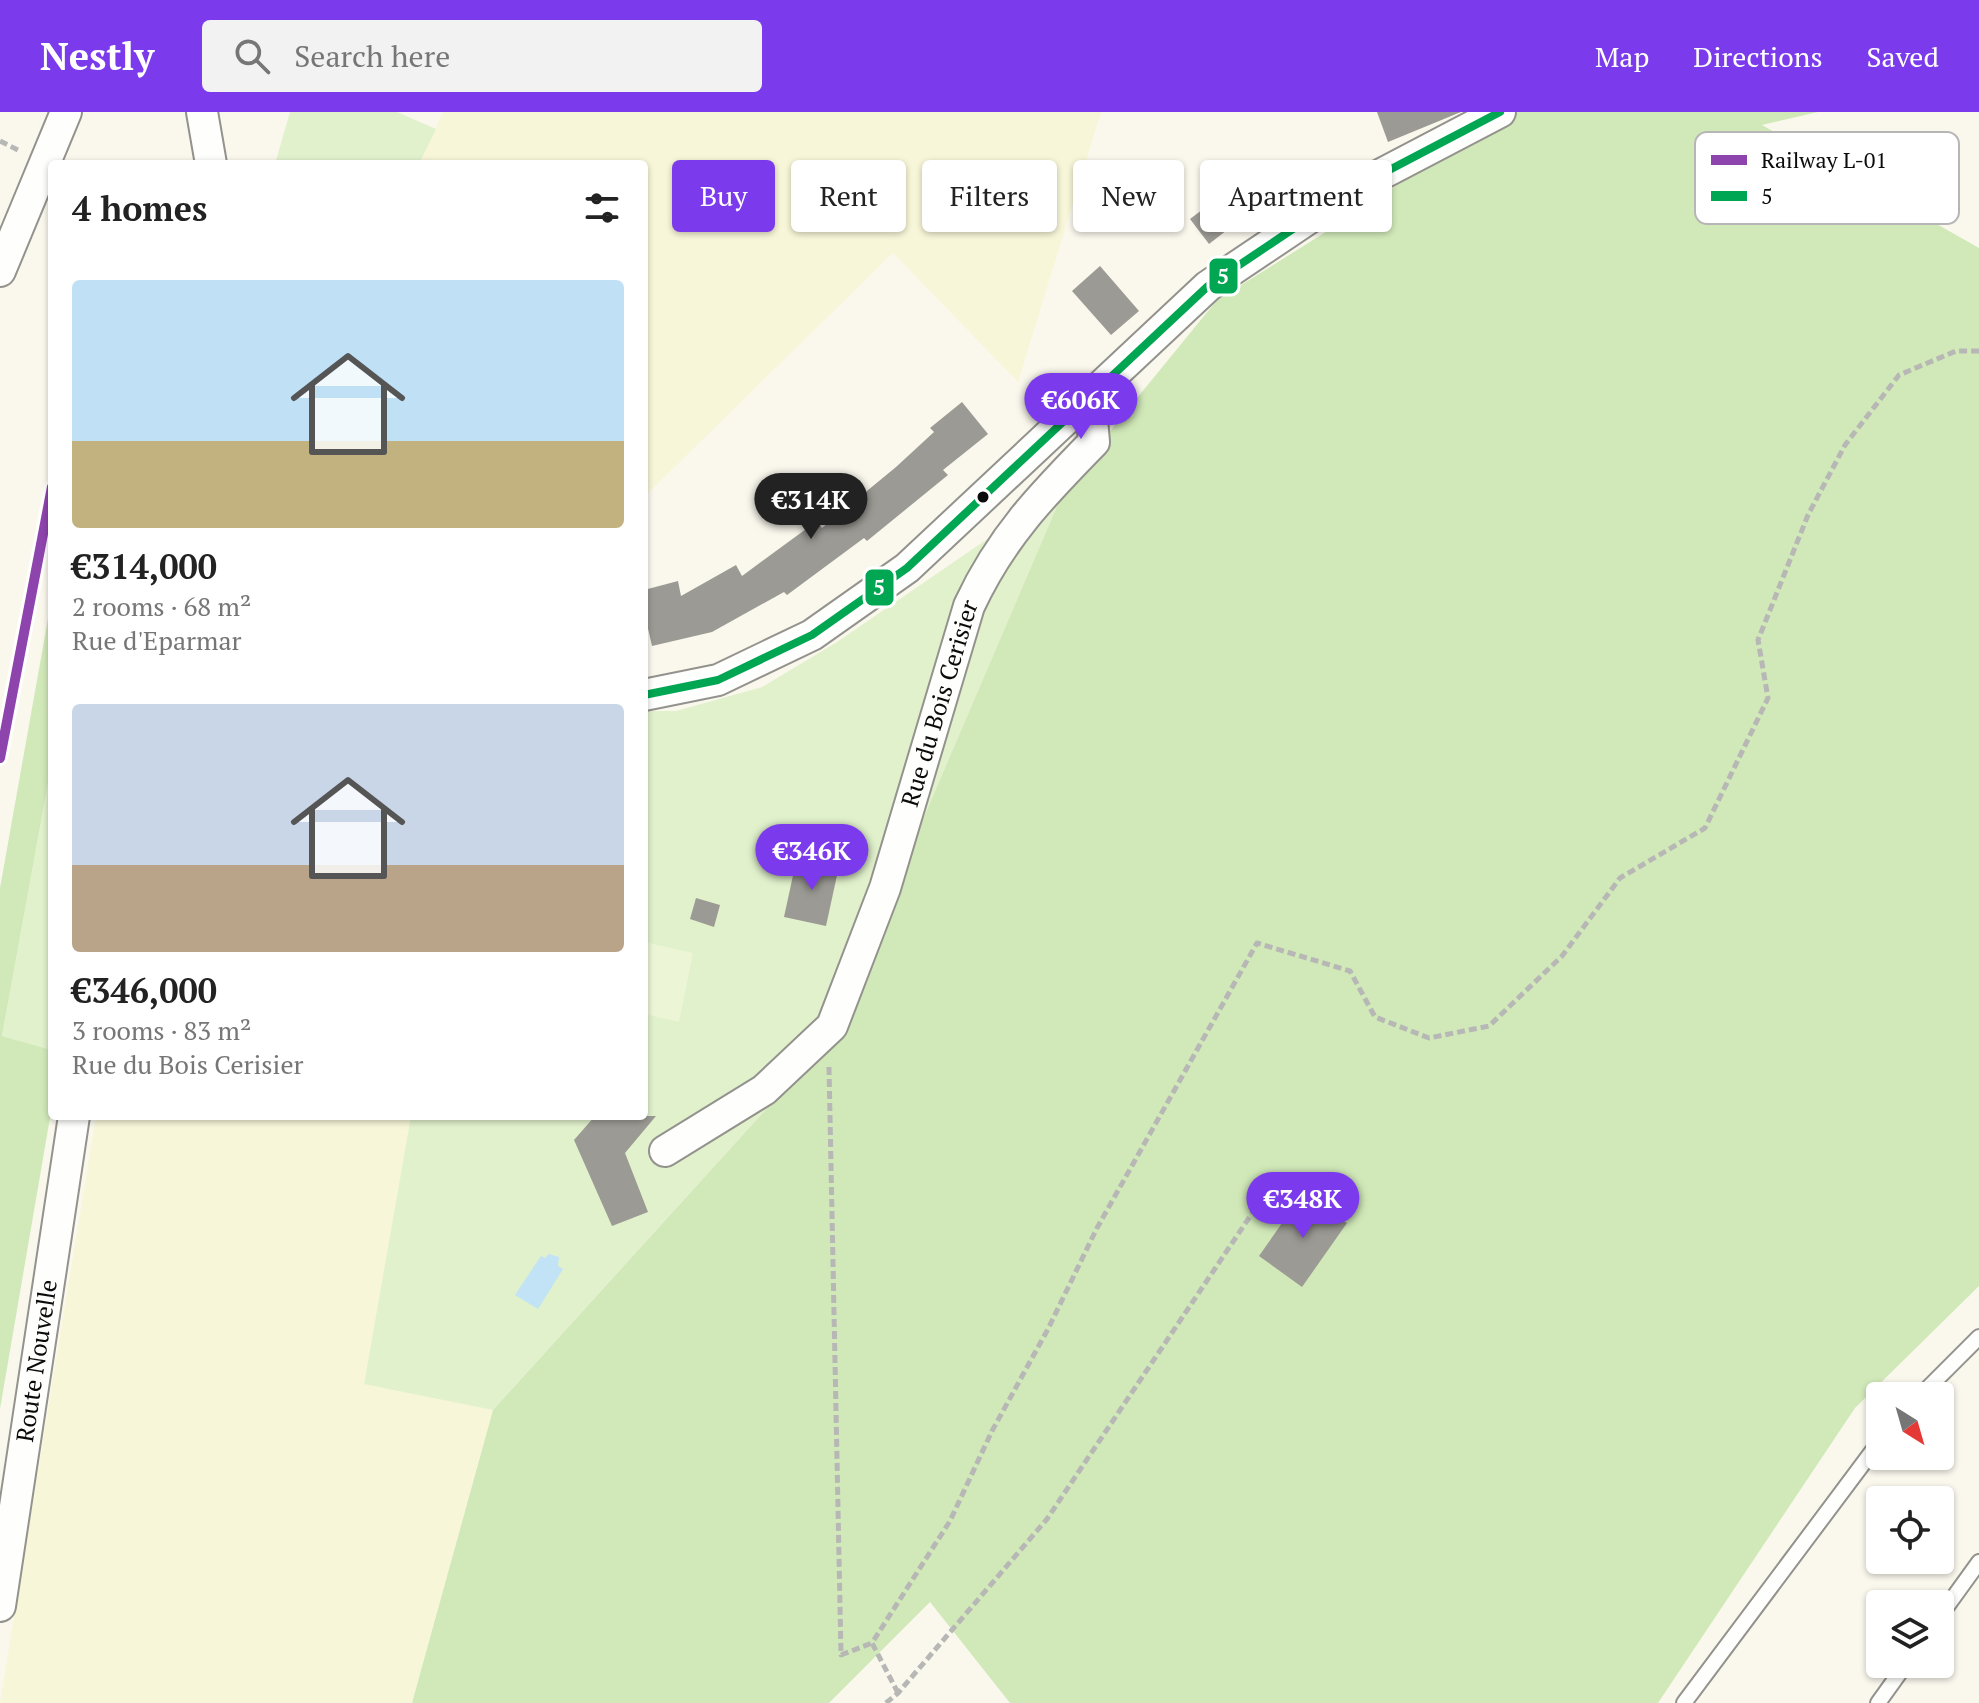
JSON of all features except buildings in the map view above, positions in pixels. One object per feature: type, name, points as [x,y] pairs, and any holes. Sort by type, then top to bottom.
[{"type":"street","points":[[0,271],[66,112]]},
{"type":"street","points":[[202,112],[210,160]]},
{"type":"street","points":[[648,694],[718,680],[812,635],[907,568],[1208,286],[1351,190],[1500,112]]},
{"type":"street","name":"Rue du Bois Cerisier","points":[[665,1151],[764,1090],[832,1026],[885,888],[969,606],[990,562],[1014,528],[1042,493],[1094,442],[1090,396]]},
{"type":"street","name":"Route Nouvelle","points":[[0,1606],[73,1120]]},
{"type":"lane","points":[[1934,1382],[1979,1337]]},
{"type":"lane","points":[[1684,1703],[1866,1460]]},
{"type":"lane","points":[[1954,1597],[1979,1562]]},
{"type":"lane","points":[[1878,1703],[1896,1678]]},
{"type":"path","points":[[832,1026],[828,1041],[841,1655],[872,1643],[950,1521],[992,1431],[1048,1329],[1097,1228],[1257,943],[1350,971],[1375,1017],[1429,1038],[1489,1026],[1562,956],[1620,878],[1705,828],[1768,698],[1758,640],[1808,515],[1845,445],[1899,375],[1956,351],[1979,351]]},
{"type":"path","points":[[886,1703],[898,1693],[1047,1519],[1257,1206]]},
{"type":"path","points":[[872,1643],[898,1693]]},
{"type":"shaded area","points":[[443,112],[1101,112],[1086,160],[1073,160],[1073,203],[1018,382],[893,253],[648,493],[648,160],[421,160]]},
{"type":"shaded area","points":[[95,1120],[410,1120],[364,1383],[493,1410],[412,1703],[0,1703]]},
{"type":"green space","points":[[290,112],[397,112],[436,129],[421,160],[276,160]]},
{"type":"green space","points":[[1480,112],[1818,112],[1762,125],[1774,132],[1695,132],[1695,224],[1937,224],[1979,248],[1979,1286],[1881,1382],[1866,1382],[1866,1397],[1855,1408],[1658,1703],[1010,1703],[930,1602],[829,1703],[412,1703],[493,1410],[828,1041],[1066,485],[1217,300],[1326,232],[1392,232],[1392,189]]},
{"type":"green space","points":[[1066,485],[828,1041],[493,1410],[364,1384],[410,1120],[648,1120],[648,711],[676,711],[762,687],[837,642]]},
{"type":"green space","points":[[48,618],[48,783],[2,1036],[48,1049],[50,1120],[0,1409],[0,888]]},
{"type":"green space","points":[[48,783],[48,1049],[2,1036]]},
{"type":"green space","points":[[648,943],[693,953],[679,1022],[648,1015]]},
{"type":"water","points":[[549,1254],[559,1257],[558,1266],[563,1269],[538,1309],[515,1295],[541,1256],[545,1258]]},
{"type":"rail line","name":"L-01","points":[[0,758],[48,508]]},
{"type":"transit line","name":"5","points":[[648,694],[718,680],[812,635],[907,568],[1208,286],[1351,190],[1500,112]]}]
